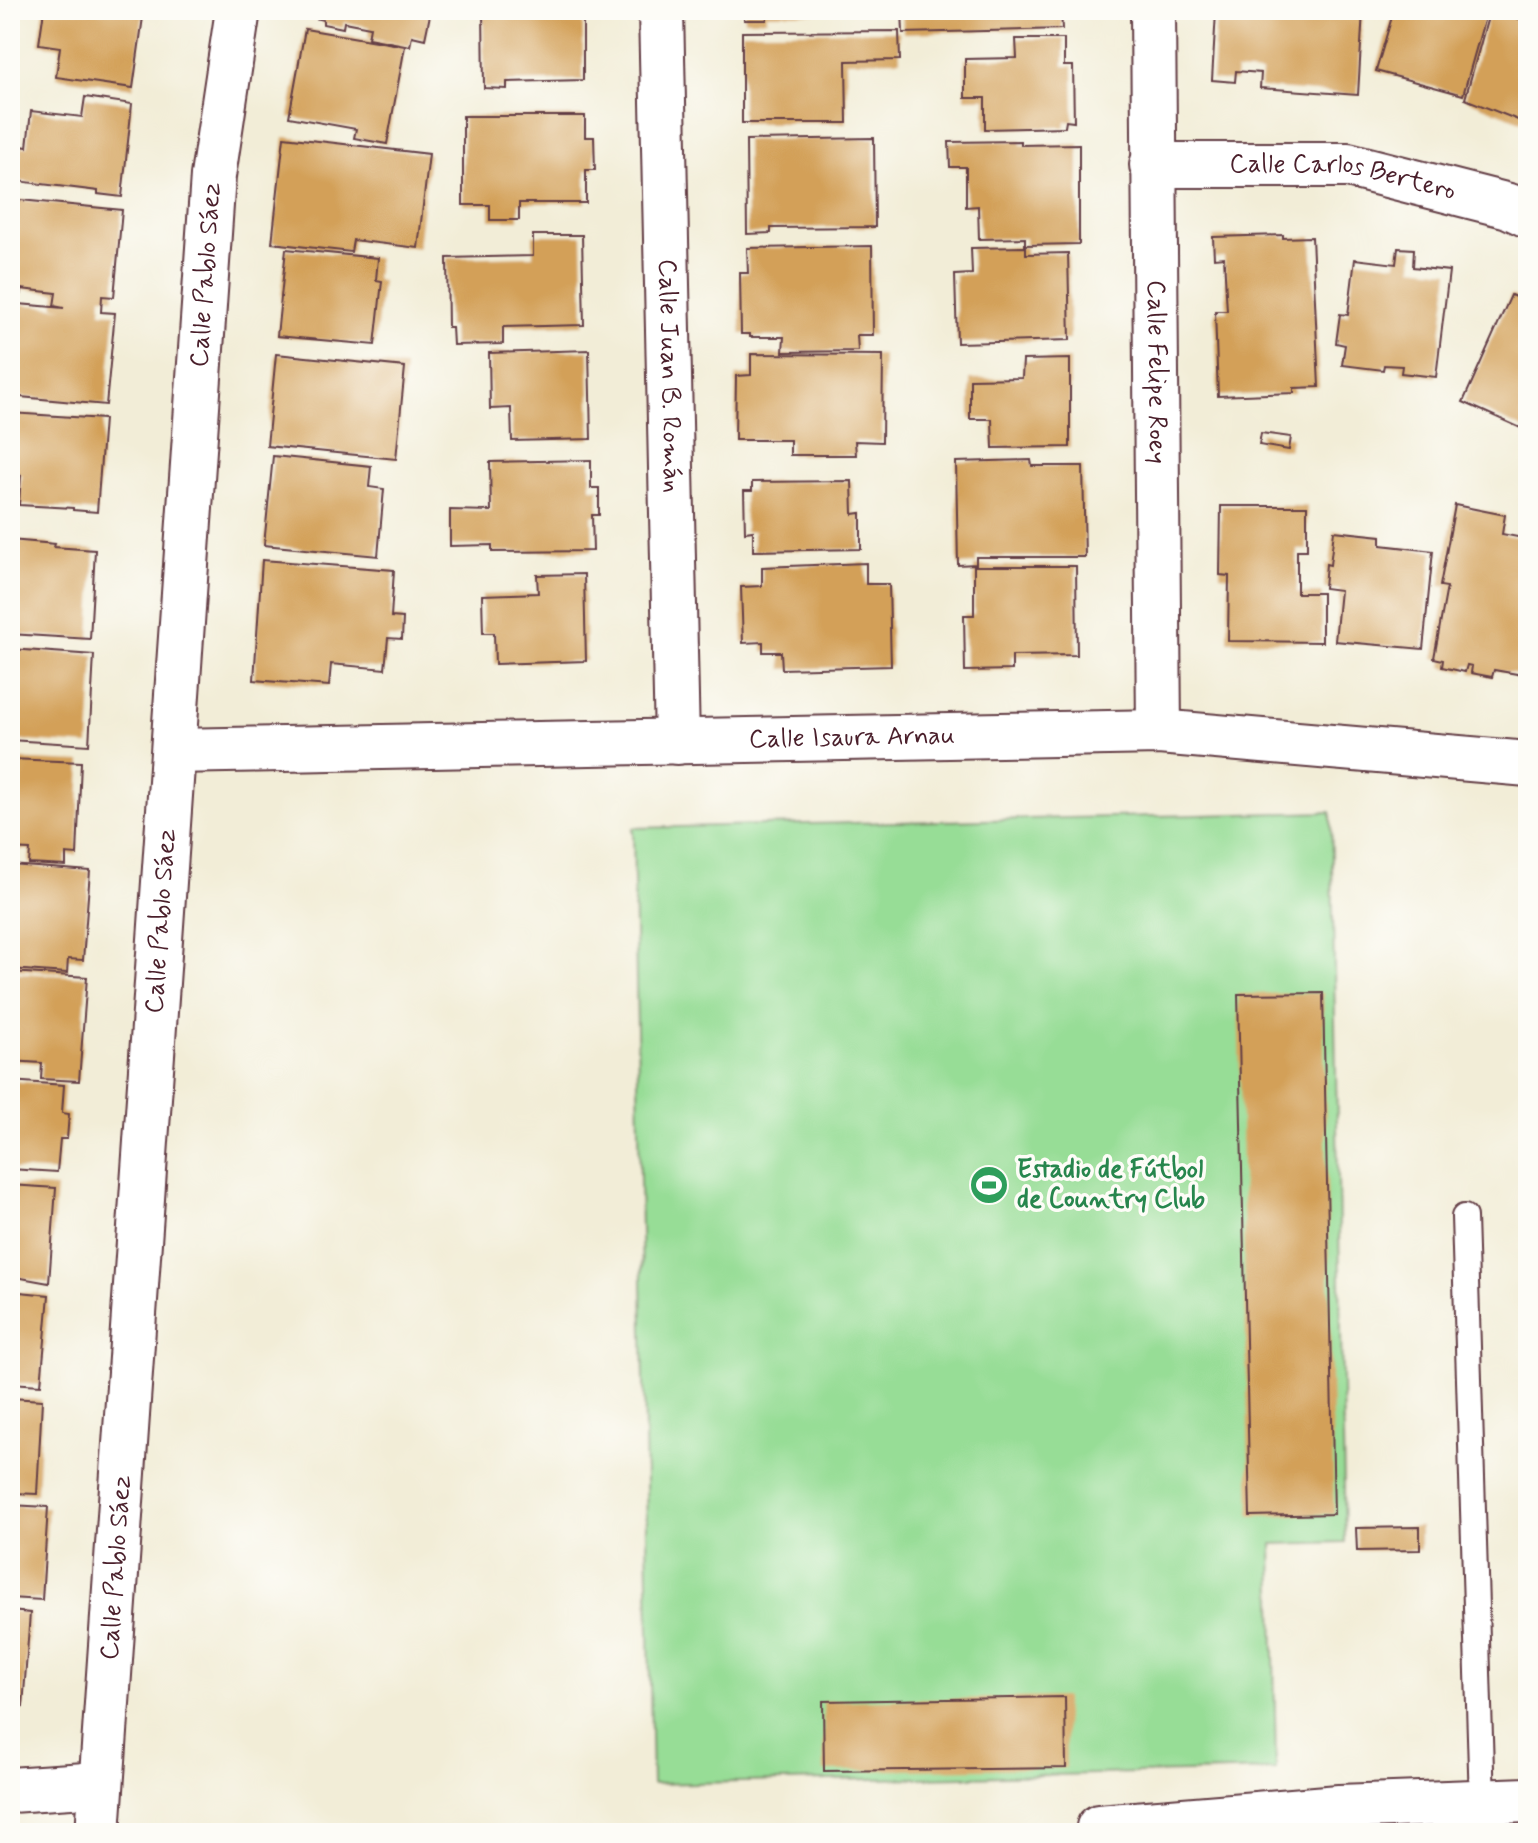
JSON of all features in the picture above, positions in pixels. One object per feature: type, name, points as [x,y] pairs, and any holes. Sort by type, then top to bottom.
[{"type":"street","name":"Calle Pablo Sáez","points":[[98,1833],[213,176],[238,10]]},
{"type":"street","name":"Calle Juan B. Román","points":[[661,10],[677,742]]},
{"type":"street","name":"Calle Felipe Roey","points":[[1153,10],[1159,732]]},
{"type":"street","name":"Calle Carlos Bertero","points":[[1152,165],[1348,165],[1509,206],[1528,215]]},
{"type":"street","name":"Calle Isaura Arnau","points":[[174,751],[1159,732],[1528,764]]},
{"type":"street","points":[[10,1790],[101,1784]]},
{"type":"street","points":[[1101,1830],[1339,1820],[1484,1818],[1528,1800]]},
{"type":"lane","points":[[1464,1217],[1484,1818]]},
{"type":"green space","name":"Estadio de Fútbol de Country Club","points":[[1331,812],[1345,1542],[1272,1544],[1276,1770],[652,1784],[633,828]]},
{"type":"building","points":[[44,10],[144,10],[133,88],[56,77],[60,47],[39,44]]},
{"type":"building","points":[[300,10],[431,10],[425,39],[412,36],[410,46],[368,38],[370,27],[344,22],[343,28],[323,24],[323,20],[299,14]]},
{"type":"building","points":[[483,10],[583,10],[583,80],[507,82],[507,89],[484,88]]},
{"type":"building","points":[[744,10],[824,10],[824,13],[767,14],[767,20],[744,20]]},
{"type":"building","points":[[902,10],[1061,10],[1062,29],[903,33]]},
{"type":"building","points":[[1226,10],[1363,10],[1358,95],[1260,88],[1261,73],[1236,71],[1235,82],[1212,80],[1216,12],[1226,13]]},
{"type":"building","points":[[1394,10],[1487,10],[1463,95],[1376,71]]},
{"type":"building","points":[[1490,10],[1519,19],[1523,10],[1528,10],[1528,124],[1465,99]]},
{"type":"building","points":[[305,29],[405,46],[387,144],[354,138],[356,129],[289,117]]},
{"type":"building","points":[[899,31],[900,60],[846,61],[847,123],[742,123],[742,32]]},
{"type":"building","points":[[1016,39],[1064,39],[1064,66],[1073,66],[1074,122],[1066,121],[1065,127],[985,129],[985,98],[965,98],[965,59],[1017,58]]},
{"type":"building","points":[[85,97],[132,104],[122,197],[17,181],[21,146],[27,147],[31,111],[82,117]]},
{"type":"building","points":[[463,116],[585,116],[585,137],[594,137],[595,170],[586,170],[586,203],[519,203],[519,220],[490,220],[490,205],[463,205]]},
{"type":"building","points":[[284,137],[429,154],[418,248],[353,240],[351,252],[272,243]]},
{"type":"building","points":[[874,138],[875,227],[771,228],[771,233],[747,234],[746,140]]},
{"type":"building","points":[[1021,141],[1021,145],[1079,144],[1079,244],[1025,245],[1025,238],[979,239],[978,206],[966,207],[966,167],[950,167],[949,142]]},
{"type":"building","points":[[10,199],[122,210],[114,297],[102,296],[101,312],[115,313],[106,405],[10,396]],"holes":[[[21,289],[56,293],[54,306],[64,308],[19,304]]]},
{"type":"building","points":[[533,235],[582,235],[584,325],[503,327],[503,344],[453,345],[452,327],[448,327],[447,258],[533,256]]},
{"type":"building","points":[[1283,235],[1283,238],[1312,237],[1319,387],[1294,388],[1294,393],[1218,396],[1215,311],[1227,311],[1224,257],[1214,258],[1213,237]]},
{"type":"building","points":[[872,246],[873,335],[857,335],[858,351],[783,352],[784,337],[741,334],[740,273],[748,273],[747,248]]},
{"type":"building","points":[[1026,247],[1026,254],[1068,253],[1070,340],[957,343],[955,275],[972,274],[971,248]]},
{"type":"building","points":[[1398,248],[1414,249],[1413,267],[1449,271],[1436,377],[1401,373],[1402,366],[1384,365],[1383,370],[1342,365],[1345,345],[1336,343],[1340,314],[1348,315],[1355,259],[1396,264]]},
{"type":"building","points":[[286,249],[378,258],[376,280],[382,281],[375,345],[277,336]]},
{"type":"building","points":[[1511,295],[1528,303],[1528,423],[1525,430],[1463,402]]},
{"type":"building","points":[[589,350],[591,439],[512,441],[511,408],[490,409],[489,353]]},
{"type":"building","points":[[276,354],[405,367],[396,459],[267,446]]},
{"type":"building","points":[[751,354],[883,355],[882,442],[855,441],[856,455],[790,455],[790,440],[735,440],[736,376],[751,375]]},
{"type":"building","points":[[1070,359],[1070,447],[993,448],[992,419],[970,419],[970,379],[1022,378],[1023,360]]},
{"type":"building","points":[[10,413],[104,419],[97,512],[19,505],[21,475],[10,474]]},
{"type":"building","points":[[1261,433],[1291,437],[1289,450],[1259,445]]},
{"type":"building","points":[[273,456],[371,466],[369,487],[384,489],[378,556],[264,545]]},
{"type":"building","points":[[591,460],[591,488],[599,488],[599,515],[592,515],[593,551],[492,552],[492,545],[450,546],[450,510],[491,511],[490,462]]},
{"type":"building","points":[[1031,460],[1032,466],[1083,466],[1085,557],[976,557],[976,564],[958,565],[956,462]]},
{"type":"building","points":[[852,481],[853,514],[861,513],[861,549],[753,551],[753,531],[745,532],[744,491],[752,491],[752,482]]},
{"type":"building","points":[[1455,505],[1505,515],[1502,534],[1528,539],[1528,648],[1523,675],[1494,670],[1492,677],[1471,673],[1472,666],[1467,665],[1465,672],[1442,667],[1443,660],[1434,658],[1447,587],[1440,586]]},
{"type":"building","points":[[1221,506],[1307,506],[1307,550],[1297,550],[1297,593],[1322,593],[1322,642],[1228,641],[1229,576],[1220,575]]},
{"type":"building","points":[[1334,531],[1381,536],[1381,545],[1433,551],[1423,649],[1335,641],[1340,590],[1324,588]]},
{"type":"building","points":[[10,540],[95,550],[90,639],[10,634]]},
{"type":"building","points":[[262,560],[394,570],[391,617],[403,618],[402,639],[388,638],[385,669],[331,664],[329,686],[254,680]]},
{"type":"building","points":[[866,563],[866,584],[889,584],[891,666],[782,669],[781,652],[763,652],[763,642],[743,643],[741,587],[762,586],[762,567]]},
{"type":"building","points":[[974,566],[1076,566],[1077,655],[1012,656],[1012,670],[965,671],[964,615],[974,615]]},
{"type":"building","points":[[584,574],[586,661],[495,664],[494,633],[483,633],[482,595],[538,593],[537,575]]},
{"type":"building","points":[[10,649],[94,655],[89,745],[10,740]]},
{"type":"building","points":[[10,759],[81,762],[77,855],[66,854],[66,866],[29,864],[30,850],[10,849]]},
{"type":"building","points":[[10,865],[90,871],[83,960],[68,959],[67,973],[10,969]]},
{"type":"building","points":[[10,972],[87,977],[79,1081],[41,1079],[42,1063],[10,1061]]},
{"type":"building","points":[[1323,993],[1334,1514],[1250,1516],[1238,994]]},
{"type":"building","points":[[10,1081],[64,1085],[62,1113],[69,1114],[67,1139],[60,1139],[57,1172],[10,1169]]},
{"type":"building","points":[[10,1185],[56,1188],[49,1283],[10,1276]]},
{"type":"building","points":[[10,1291],[49,1295],[41,1385],[10,1383]]},
{"type":"building","points":[[10,1398],[42,1400],[37,1494],[10,1490]]},
{"type":"building","points":[[10,1505],[48,1507],[42,1600],[10,1598]]},
{"type":"building","points":[[1420,1527],[1420,1550],[1357,1551],[1356,1528]]},
{"type":"building","points":[[10,1611],[30,1613],[23,1707],[10,1706]]},
{"type":"building","points":[[1065,1697],[1066,1768],[824,1771],[823,1701]]},
{"type":"place","name":"Estadio de Fútbol de Country Club","points":[[989,1185]]}]
